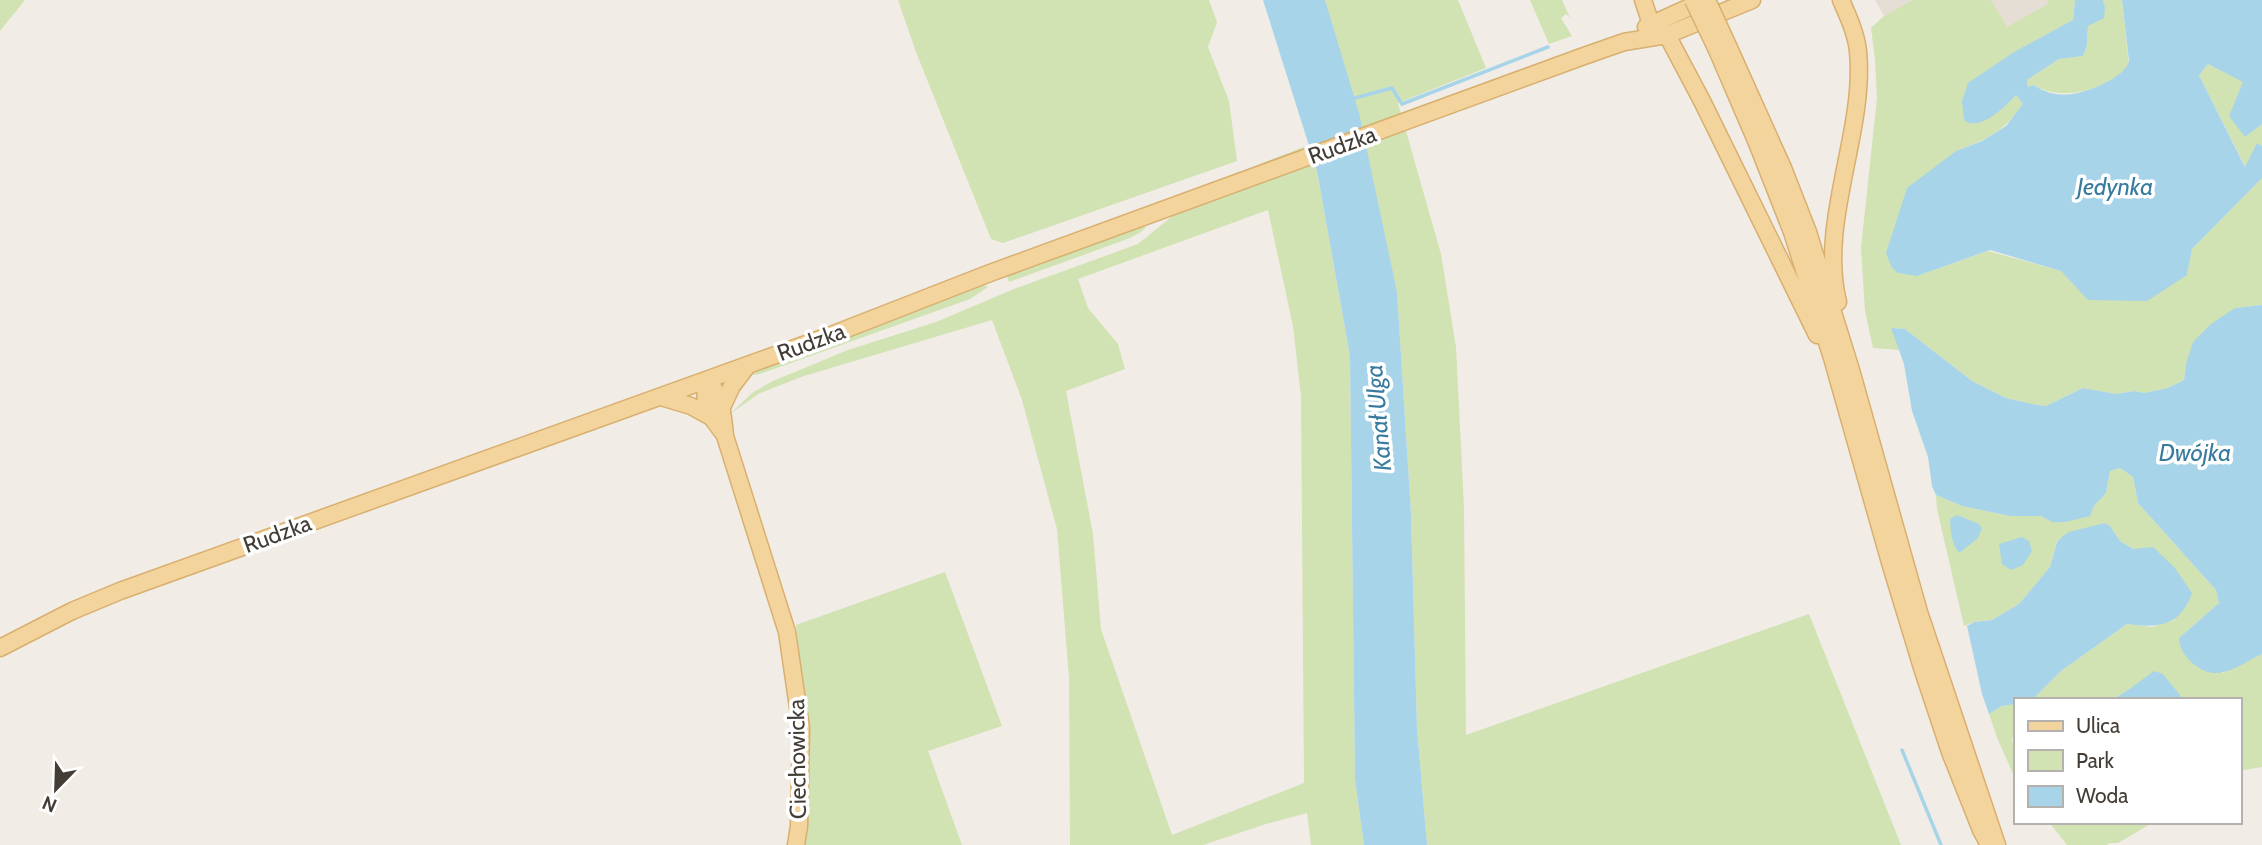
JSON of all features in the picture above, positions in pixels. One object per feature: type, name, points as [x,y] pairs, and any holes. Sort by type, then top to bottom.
[{"type":"main road","points":[[1643,0],[1652,23],[1667,35],[1820,341],[1832,358]]},
{"type":"main road","points":[[1693,0],[1723,49],[1788,181],[1808,232],[1851,370],[1919,612],[1997,845]]},
{"type":"main road","points":[[1706,0],[1792,232],[1832,358],[1923,671],[1950,752],[1989,845]]},
{"type":"main road","name":"Rudzka","points":[[1624,42],[1652,23],[1706,0]]},
{"type":"main road","name":"Rudzka","points":[[0,648],[72,611],[120,591],[708,380],[1571,61],[1624,42],[1667,35],[1752,0]]},
{"type":"main road","points":[[1841,0],[1858,50],[1855,110],[1841,186],[1834,265],[1836,292],[1847,336],[1851,370]]},
{"type":"main road","points":[[717,412],[748,365]]},
{"type":"main road","points":[[708,380],[704,400],[717,412]]},
{"type":"main road","points":[[661,397],[717,412]]},
{"type":"main road","name":"Ciechowicka","points":[[717,412],[787,632],[801,728],[799,825],[796,845]]},
{"type":"shaded area","points":[[1875,0],[1915,0],[1884,16]]},
{"type":"shaded area","points":[[1991,0],[2047,0],[2049,4],[2007,28]]},
{"type":"green space","points":[[0,0],[25,0],[0,31]]},
{"type":"green space","points":[[898,0],[1209,0],[1217,22],[1208,47],[1229,101],[1237,161],[1003,243],[991,239]]},
{"type":"green space","points":[[1325,0],[1458,0],[1486,68],[1398,103],[1441,254],[1456,347],[1464,507],[1466,735],[1809,614],[1901,845],[1427,845],[1417,728],[1411,513],[1397,292]]},
{"type":"green space","points":[[1530,0],[1562,0],[1570,18],[1566,14],[1561,18],[1572,36],[1549,44]]},
{"type":"green space","points":[[1913,0],[1991,0],[2007,27],[2048,4],[2047,0],[2075,0],[2073,20],[2051,34],[2008,104],[2016,95],[2023,104],[2016,114],[1994,134],[1956,151],[1917,276],[1988,251],[2061,271],[2088,299],[2187,275],[2192,249],[2262,178],[2262,305],[2235,308],[2186,364],[2184,380],[2168,388],[2144,393],[2134,391],[2116,394],[2083,388],[2046,406],[2006,398],[1972,381],[1905,329],[1892,328],[1899,350],[1873,348],[1865,311],[1861,248],[1877,98],[1871,28],[1884,16]]},
{"type":"green space","points":[[2103,0],[2122,0],[2129,66],[2109,81],[2084,91],[2057,93],[2034,85],[2028,87],[2027,80],[2059,59],[2083,56],[2087,45],[2088,26],[2105,7]]},
{"type":"green space","points":[[2208,64],[2244,82],[2245,137],[2262,124],[2262,146],[2257,144],[2246,168],[2199,75]]},
{"type":"green space","points":[[1309,145],[1317,171],[1350,356],[1355,780],[1364,845],[1311,845],[1307,813],[1203,845],[1070,845],[1069,678],[1057,529],[1022,400],[992,320],[804,376],[760,393],[730,414],[752,393],[773,381],[848,350],[936,322],[1014,289],[1138,244],[1175,214],[1264,181],[1262,163]],"holes":[[[1268,210],[1293,326],[1301,396],[1304,783],[1172,835],[1101,629],[1093,534],[1066,391],[1125,369],[1118,344],[1088,308],[1078,279]]]},
{"type":"green space","points":[[1138,226],[1146,227],[1130,238],[1009,282],[1006,274]]},
{"type":"green space","points":[[984,285],[988,287],[970,299],[760,374],[743,376],[753,368],[962,290]]},
{"type":"green space","points":[[2120,468],[2133,477],[2138,503],[2216,590],[2219,603],[2179,638],[2223,673],[2262,654],[2262,767],[2241,771],[2241,698],[2182,698],[2179,695],[2131,688],[2115,698],[2034,698],[2061,671],[2127,624],[2152,627],[2174,620],[2133,549],[2120,541],[2105,523],[2057,541],[2050,567],[2019,604],[1992,620],[1964,626],[1936,495],[1962,506],[2010,516],[2041,516],[2052,522],[2090,515],[2106,493],[2110,471]]},
{"type":"green space","points":[[945,572],[1002,726],[928,751],[962,845],[804,845],[810,758],[796,625]]},
{"type":"green space","points":[[2014,704],[2014,776],[1989,714],[2002,706]]},
{"type":"green space","points":[[2051,824],[2151,824],[2118,843],[2067,845]]},
{"type":"water","name":"Kanał Ulga","points":[[1263,0],[1325,0],[1359,113],[1397,292],[1411,513],[1417,728],[1427,845],[1364,845],[1355,780],[1350,356],[1317,171]]},
{"type":"water","name":"Jedynka","points":[[2075,0],[2103,0],[2104,18],[2088,26],[2087,45],[2083,56],[2059,59],[2027,80],[2028,87],[2034,85],[2052,93],[2072,94],[2096,87],[2121,73],[2129,61],[2122,0],[2262,0],[2262,124],[2245,137],[2229,116],[2243,82],[2208,64],[2199,75],[2245,167],[2257,143],[2262,146],[2262,178],[2192,249],[2187,275],[2147,301],[2088,300],[2061,271],[1990,250],[1917,276],[1898,273],[1892,268],[1886,253],[1907,188],[1956,151],[1982,141],[2006,126],[2023,104],[2016,95],[1984,121],[1970,123],[1964,120],[1962,101],[1968,83],[2014,52],[2073,20]]},
{"type":"water","name":"Dwójka","points":[[2262,305],[2262,654],[2226,672],[2218,673],[2200,669],[2186,657],[2179,638],[2219,603],[2216,590],[2138,503],[2133,477],[2120,468],[2110,471],[2106,493],[2094,506],[2090,516],[2065,522],[2052,522],[2041,516],[2010,516],[1962,506],[1936,495],[1928,457],[1912,411],[1904,364],[1891,328],[1905,329],[1972,381],[2006,398],[2046,406],[2083,388],[2116,394],[2134,391],[2144,393],[2168,388],[2184,380],[2193,342],[2211,324],[2235,308]]},
{"type":"water","points":[[1957,515],[1979,524],[1982,529],[1977,539],[1959,553],[1953,541],[1950,519]]},
{"type":"water","points":[[2105,523],[2120,541],[2133,549],[2153,547],[2175,568],[2192,593],[2181,613],[2174,619],[2149,626],[2127,624],[2061,671],[2034,698],[2014,698],[2014,704],[2002,706],[1989,714],[1967,626],[1974,622],[1992,620],[2019,604],[2050,567],[2057,542],[2069,532]]},
{"type":"water","points":[[2022,537],[2029,541],[2032,551],[2023,565],[2011,570],[2002,564],[1999,544]]},
{"type":"water","points":[[2154,671],[2163,674],[2182,698],[2115,698]]},
{"type":"waterway","points":[[1355,98],[1392,88],[1402,104],[1548,47]]},
{"type":"waterway","points":[[1902,750],[1941,845]]}]
